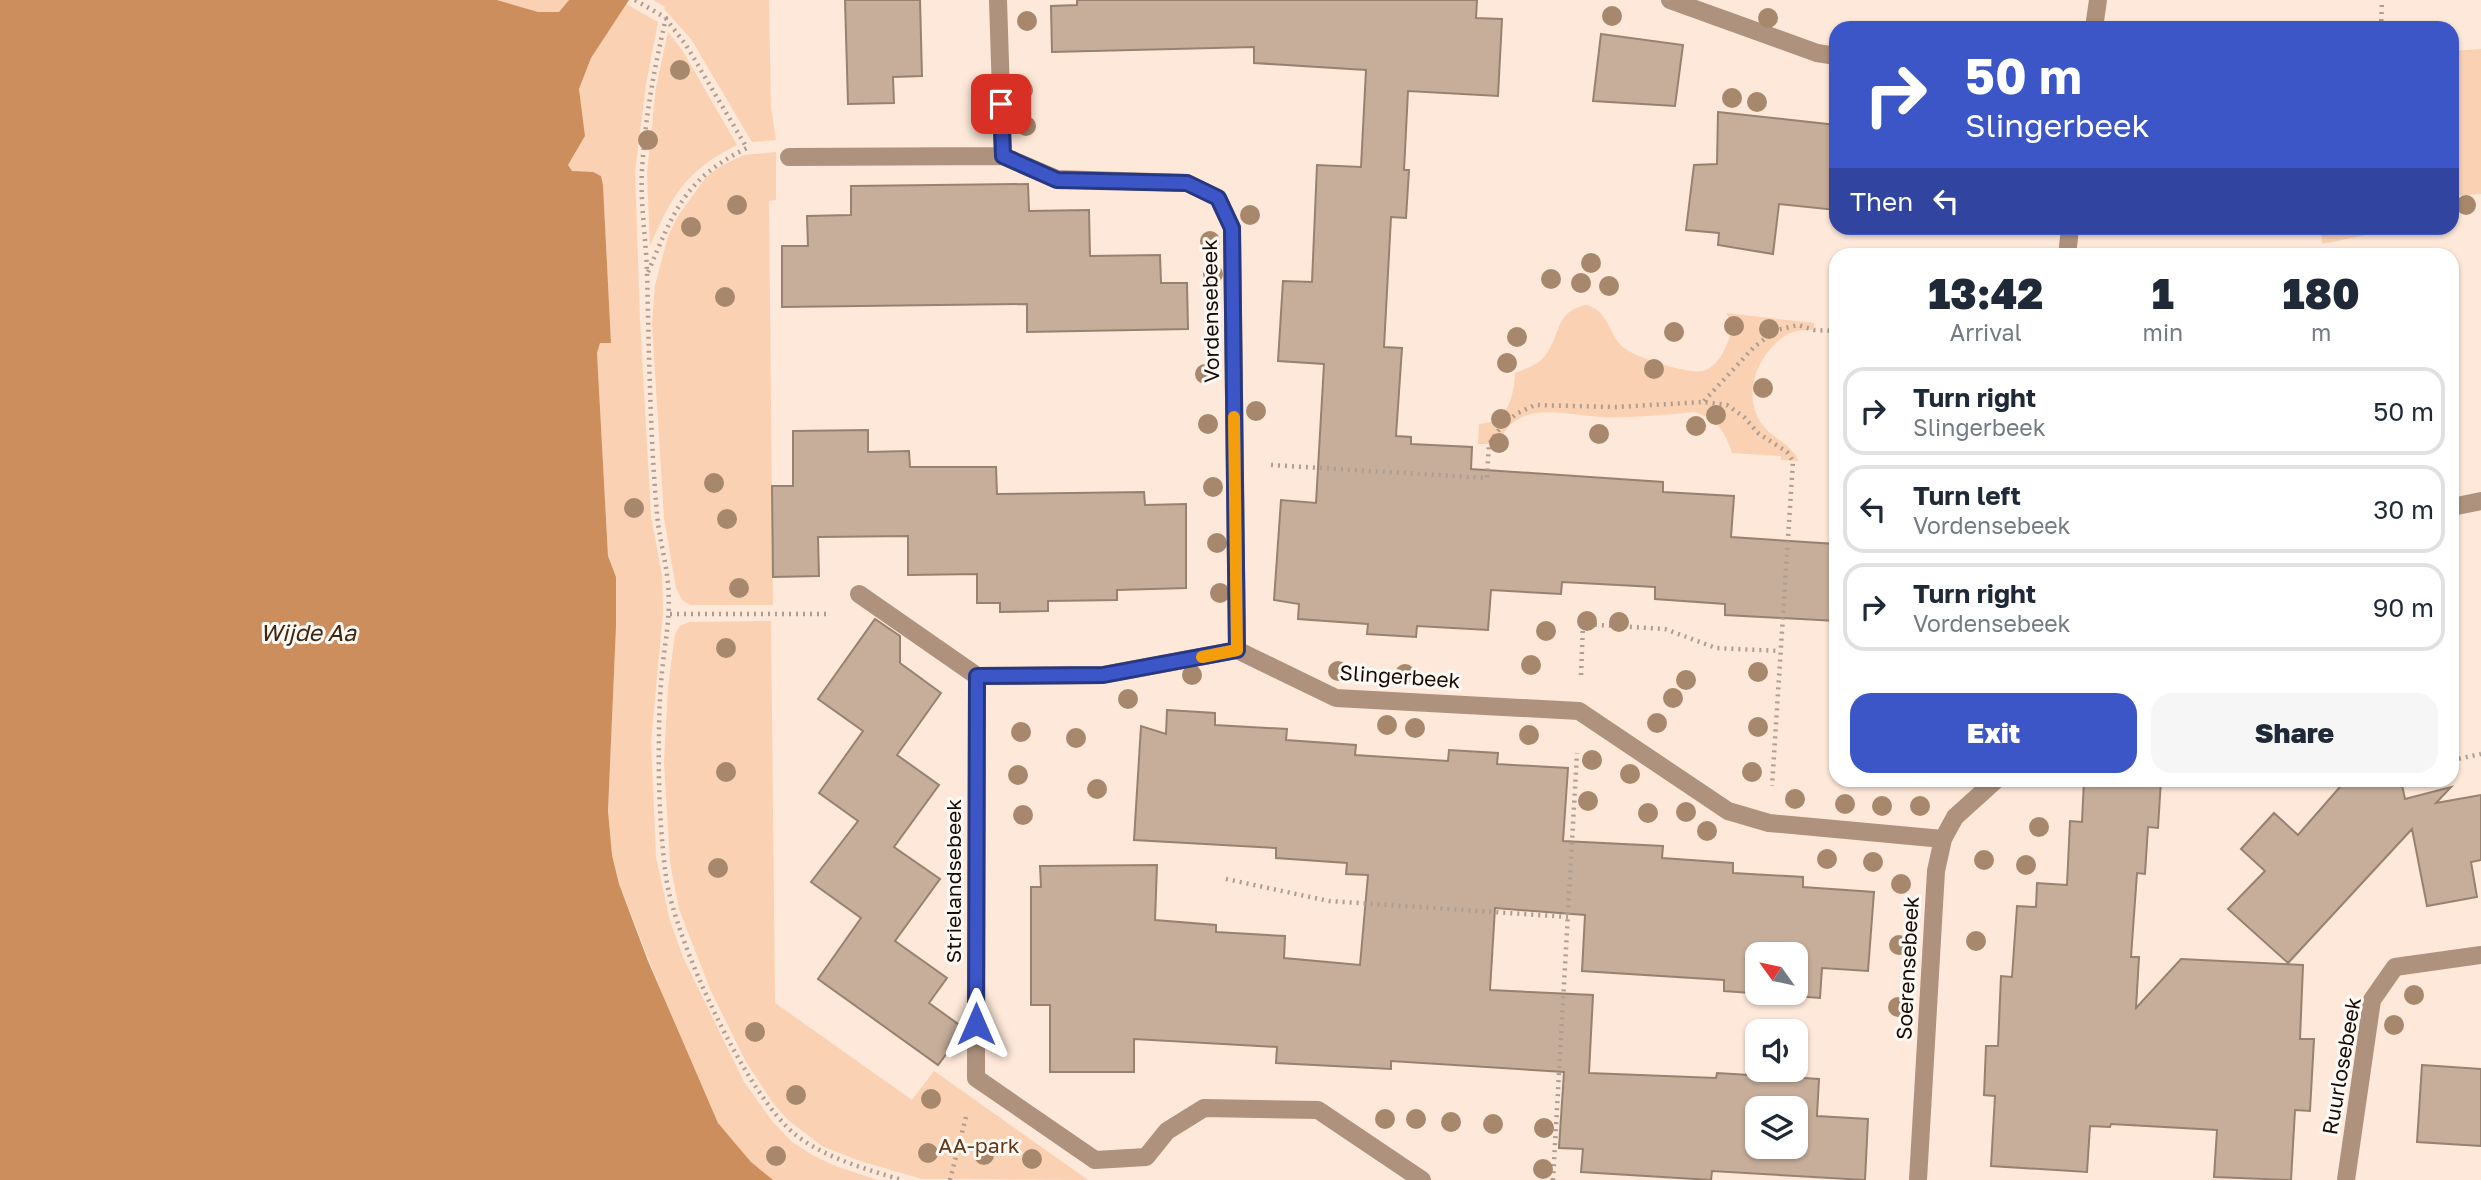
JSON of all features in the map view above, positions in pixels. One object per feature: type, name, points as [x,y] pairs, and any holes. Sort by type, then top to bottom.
[{"type":"street","points":[[998,0],[1003,156]]},
{"type":"street","points":[[1670,0],[1817,53],[1829,55]]},
{"type":"street","points":[[2095,21],[2098,0]]},
{"type":"street","name":"Vordensebeek","points":[[789,157],[1003,156],[1057,180],[1187,183],[1218,198],[1232,228],[1237,650]]},
{"type":"street","points":[[2459,506],[2481,501]]},
{"type":"street","points":[[859,594],[977,676],[1103,675],[1237,650]]},
{"type":"street","name":"Slingerbeek","points":[[1237,650],[1336,698],[1579,711]]},
{"type":"street","name":"Strielandsebeek","points":[[976,1078],[977,676]]},
{"type":"street","points":[[1579,711],[1728,811],[1769,823],[1943,839]]},
{"type":"street","name":"Soerensebeek","points":[[1918,1180],[1936,871],[1943,839],[1955,817],[1988,787]]},
{"type":"street","name":"Ruurlosebeek","points":[[2346,1180],[2372,1000],[2395,967],[2481,955]]},
{"type":"street","points":[[976,1078],[1095,1160],[1146,1157],[1167,1131],[1204,1108],[1318,1110],[1423,1180]]},
{"type":"path","points":[[635,0],[666,18],[686,45],[747,148],[721,160],[701,176],[672,215],[647,272]]},
{"type":"path","points":[[2381,21],[2382,0]]},
{"type":"path","points":[[666,18],[650,85],[642,173],[647,272],[646,319],[657,517],[668,580],[670,614],[662,672],[659,738],[660,804],[666,878],[679,929],[730,1041],[750,1079],[776,1116],[796,1135],[821,1152],[902,1180]]},
{"type":"path","points":[[1703,402],[1754,347],[1777,330],[1798,325],[1829,331]]},
{"type":"path","points":[[1235,463],[1487,478],[1489,444],[1501,427],[1516,414],[1535,405],[1616,407],[1703,402],[1727,405],[1744,417],[1758,433],[1787,452],[1793,461],[1769,823]]},
{"type":"path","points":[[670,614],[889,614]]},
{"type":"path","points":[[1553,1180],[1583,624],[1665,629],[1716,648],[1780,651]]},
{"type":"path","points":[[2459,759],[2481,754]]},
{"type":"path","points":[[1226,879],[1329,901],[1568,917]]},
{"type":"path","points":[[950,1180],[976,1078]]},
{"type":"green space","points":[[497,0],[569,0],[559,12],[538,12]]},
{"type":"green space","points":[[653,0],[769,0],[771,107],[776,140],[752,142],[691,39],[665,7]]},
{"type":"green space","points":[[626,4],[658,22],[646,84],[635,172],[651,516],[662,576],[663,612],[651,742],[656,857],[670,921],[683,957],[744,1082],[772,1121],[792,1142],[838,1167],[878,1180],[773,1180],[751,1162],[718,1123],[675,1026],[619,884],[612,855],[608,811],[616,578],[608,556],[597,353],[600,343],[611,342],[603,185],[601,176],[572,171],[568,169],[568,165],[585,136],[579,89],[591,58]]},
{"type":"green space","points":[[668,32],[682,50],[737,145],[693,174],[674,198],[650,246],[647,173],[656,88]]},
{"type":"green space","points":[[2481,49],[2481,194],[2459,196],[2459,51]]},
{"type":"green space","points":[[776,152],[776,200],[769,201],[773,605],[690,605],[682,600],[676,588],[664,518],[652,323],[655,286],[668,236],[678,216],[706,177],[744,155]]},
{"type":"green space","points":[[2321,235],[2366,235],[2322,244]]},
{"type":"green space","points":[[1586,305],[1604,317],[1619,343],[1630,352],[1662,364],[1695,371],[1707,370],[1718,361],[1723,352],[1731,328],[1726,313],[1814,323],[1814,330],[1794,332],[1778,341],[1761,362],[1753,386],[1755,411],[1761,423],[1790,449],[1799,461],[1781,460],[1781,456],[1732,453],[1719,427],[1709,418],[1694,412],[1614,417],[1540,413],[1515,421],[1495,444],[1478,444],[1479,424],[1498,421],[1506,410],[1513,393],[1515,373],[1542,359],[1564,318],[1576,308]]},
{"type":"green space","name":"AA-park","points":[[771,621],[775,1003],[912,1100],[934,1071],[1088,1180],[922,1179],[860,1161],[822,1146],[788,1120],[773,1103],[746,1062],[710,989],[679,909],[670,862],[664,762],[668,688],[675,634],[680,626],[689,622]]},
{"type":"water","name":"Wijde Aa","points":[[0,0],[497,0],[538,12],[559,12],[569,0],[629,0],[591,58],[579,89],[585,136],[568,165],[572,171],[593,172],[601,176],[603,185],[611,343],[600,343],[597,353],[608,556],[616,577],[608,811],[612,855],[619,884],[648,961],[718,1123],[751,1162],[773,1180],[0,1180]]},
{"type":"building","points":[[845,0],[920,0],[922,76],[893,77],[894,103],[848,104]]},
{"type":"building","points":[[1077,0],[1477,0],[1476,18],[1502,19],[1498,96],[1408,91],[1404,170],[1409,170],[1406,218],[1391,217],[1384,347],[1402,348],[1396,436],[1411,437],[1411,444],[1472,447],[1471,469],[1663,482],[1663,492],[1734,496],[1731,537],[1829,544],[1829,621],[1725,615],[1725,604],[1655,599],[1655,587],[1562,582],[1561,594],[1491,590],[1488,630],[1417,626],[1416,637],[1367,634],[1368,624],[1298,619],[1299,604],[1274,600],[1281,500],[1316,503],[1324,364],[1278,361],[1283,281],[1312,282],[1317,165],[1361,167],[1366,70],[1254,63],[1254,47],[1052,52],[1051,6],[1077,5]]},
{"type":"building","points":[[1601,34],[1683,45],[1675,106],[1593,101]]},
{"type":"building","points":[[1718,112],[1829,124],[1829,209],[1779,204],[1773,254],[1718,245],[1719,233],[1686,230],[1694,165],[1717,164]]},
{"type":"building","points":[[1028,184],[1029,211],[1089,210],[1090,256],[1160,255],[1161,283],[1187,283],[1188,329],[1027,332],[1027,304],[782,307],[782,246],[808,246],[807,216],[851,215],[851,186]]},
{"type":"building","points":[[868,430],[868,452],[909,451],[910,467],[996,467],[997,494],[1144,492],[1145,505],[1186,504],[1186,588],[1117,590],[1117,600],[1048,601],[1048,611],[1000,612],[1000,603],[977,603],[977,574],[908,575],[908,536],[818,537],[819,576],[773,577],[772,486],[793,486],[793,431]]},
{"type":"building","points":[[875,619],[900,636],[900,663],[941,693],[897,755],[939,785],[894,847],[940,879],[895,941],[947,978],[929,1003],[965,1029],[938,1065],[818,979],[861,918],[811,882],[858,821],[819,793],[863,731],[818,699]]},
{"type":"building","points":[[1167,710],[1215,713],[1215,725],[1287,729],[1286,740],[1356,745],[1355,755],[1448,761],[1449,750],[1498,753],[1497,764],[1568,768],[1563,841],[1663,846],[1662,858],[1733,863],[1733,873],[1803,877],[1803,887],[1874,892],[1868,971],[1822,968],[1820,998],[1808,997],[1808,942],[1745,942],[1745,993],[1724,991],[1724,980],[1582,971],[1585,915],[1495,908],[1490,990],[1593,995],[1589,1073],[1716,1078],[1717,1073],[1745,1075],[1745,1082],[1808,1082],[1808,1078],[1819,1079],[1817,1116],[1868,1119],[1865,1180],[1712,1171],[1711,1180],[1581,1172],[1583,1149],[1559,1148],[1564,1072],[1391,1061],[1391,1069],[1276,1063],[1277,1047],[1134,1039],[1134,1072],[1050,1072],[1050,1005],[1031,1005],[1031,887],[1041,887],[1040,866],[1157,865],[1155,920],[1216,925],[1216,932],[1285,936],[1284,958],[1360,965],[1368,875],[1346,874],[1347,863],[1276,858],[1276,848],[1134,840],[1141,726],[1166,734]]},
{"type":"building","points":[[2084,787],[2161,787],[2158,828],[2148,827],[2145,874],[2137,873],[2131,957],[2139,957],[2136,1008],[2181,959],[2303,965],[2300,1039],[2314,1039],[2310,1111],[2295,1110],[2291,1180],[2214,1177],[2217,1130],[2111,1124],[2110,1127],[2090,1126],[2087,1172],[1991,1166],[1995,1096],[1984,1095],[1986,1046],[1998,1046],[2001,976],[2012,977],[2017,906],[2036,907],[2037,883],[2067,885],[2070,821],[2082,822]]},
{"type":"building","points":[[2340,787],[2402,787],[2405,799],[2451,787],[2436,803],[2481,795],[2481,860],[2471,862],[2477,897],[2427,906],[2412,829],[2288,963],[2228,909],[2265,871],[2241,849],[2274,813],[2298,835]]},
{"type":"building","points":[[2422,1065],[2481,1069],[2481,1146],[2417,1142]]},
{"type":"slow traffic","points":[[1202,657],[1237,650],[1234,417]]},
{"type":"route","points":[[976,1024],[977,676],[1103,675],[1237,650],[1232,228],[1218,198],[1187,183],[1057,180],[1003,156],[1001,104]]}]
